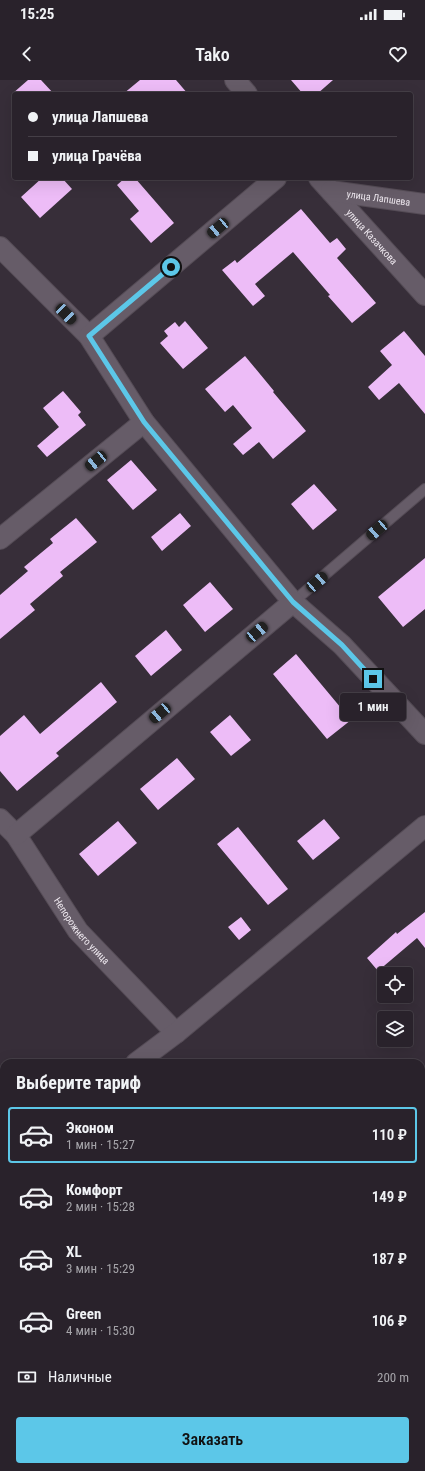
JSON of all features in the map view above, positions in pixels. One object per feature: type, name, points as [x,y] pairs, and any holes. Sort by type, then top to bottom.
[{"type":"street","points":[[235,80],[245,92]]},
{"type":"street","points":[[89,336],[274,180]]},
{"type":"street","name":"улица Лапшева","points":[[325,185],[425,204]]},
{"type":"street","name":"улица Казачкова","points":[[325,185],[425,295]]},
{"type":"street","points":[[0,248],[89,336],[144,422],[293,602],[342,645],[425,734]]},
{"type":"street","points":[[0,539],[144,422]]},
{"type":"street","points":[[16,835],[293,602]]},
{"type":"street","name":"Непорожнего улица","points":[[0,819],[16,835],[78,931],[176,1033]]},
{"type":"street","points":[[141,1059],[176,1033],[425,826]]},
{"type":"lane","points":[[293,602],[425,489]]},
{"type":"building","points":[[28,80],[41,80],[52,92],[14,92]]},
{"type":"building","points":[[140,80],[176,80],[186,92],[125,92]]},
{"type":"building","points":[[291,80],[333,80],[319,92],[301,92]]},
{"type":"building","points":[[40,180],[64,180],[72,189],[40,218],[21,197]]},
{"type":"building","points":[[123,180],[137,180],[174,223],[151,243],[130,219],[139,211],[117,185]]},
{"type":"building","points":[[301,209],[330,243],[337,238],[346,249],[337,258],[376,303],[352,323],[328,296],[330,295],[293,252],[255,284],[265,296],[253,306],[222,270],[235,260],[237,263]]},
{"type":"building","points":[[185,321],[208,348],[183,369],[160,343],[168,336],[164,331],[175,322],[179,327]]},
{"type":"building","points":[[404,331],[425,356],[425,414],[399,383],[379,400],[368,387],[392,365],[380,351]]},
{"type":"building","points":[[245,356],[306,431],[273,459],[259,442],[243,455],[233,444],[252,428],[233,405],[225,412],[205,389]]},
{"type":"building","points":[[63,391],[81,412],[78,415],[86,425],[47,457],[37,446],[59,427],[43,408]]},
{"type":"building","points":[[131,460],[157,490],[133,510],[107,480]]},
{"type":"building","points":[[314,484],[337,510],[313,530],[291,504]]},
{"type":"building","points":[[180,513],[191,526],[162,551],[151,537]]},
{"type":"building","points":[[76,518],[97,542],[60,572],[63,576],[30,604],[35,610],[0,639],[0,595],[28,571],[24,567],[53,543],[50,539]]},
{"type":"building","points":[[425,558],[425,609],[403,627],[378,597]]},
{"type":"building","points":[[210,582],[233,609],[205,632],[183,605]]},
{"type":"building","points":[[166,630],[182,650],[151,676],[135,656]]},
{"type":"building","points":[[296,654],[351,720],[327,739],[273,674]]},
{"type":"building","points":[[101,682],[117,702],[56,753],[59,756],[17,791],[0,771],[0,736],[24,715],[40,734]]},
{"type":"building","points":[[230,715],[251,740],[231,756],[210,732]]},
{"type":"building","points":[[177,758],[195,779],[158,810],[140,789]]},
{"type":"building","points":[[324,819],[340,838],[313,860],[297,841]]},
{"type":"building","points":[[118,821],[137,843],[98,876],[79,854]]},
{"type":"building","points":[[238,827],[288,889],[268,905],[217,844]]},
{"type":"building","points":[[425,912],[425,948],[417,938],[383,967],[377,967],[377,970],[367,958],[396,932],[397,934]]},
{"type":"building","points":[[241,917],[251,930],[239,940],[228,927]]},
{"type":"route","points":[[171,267],[89,336],[144,422],[273,578],[293,602],[342,645],[373,679]]}]
